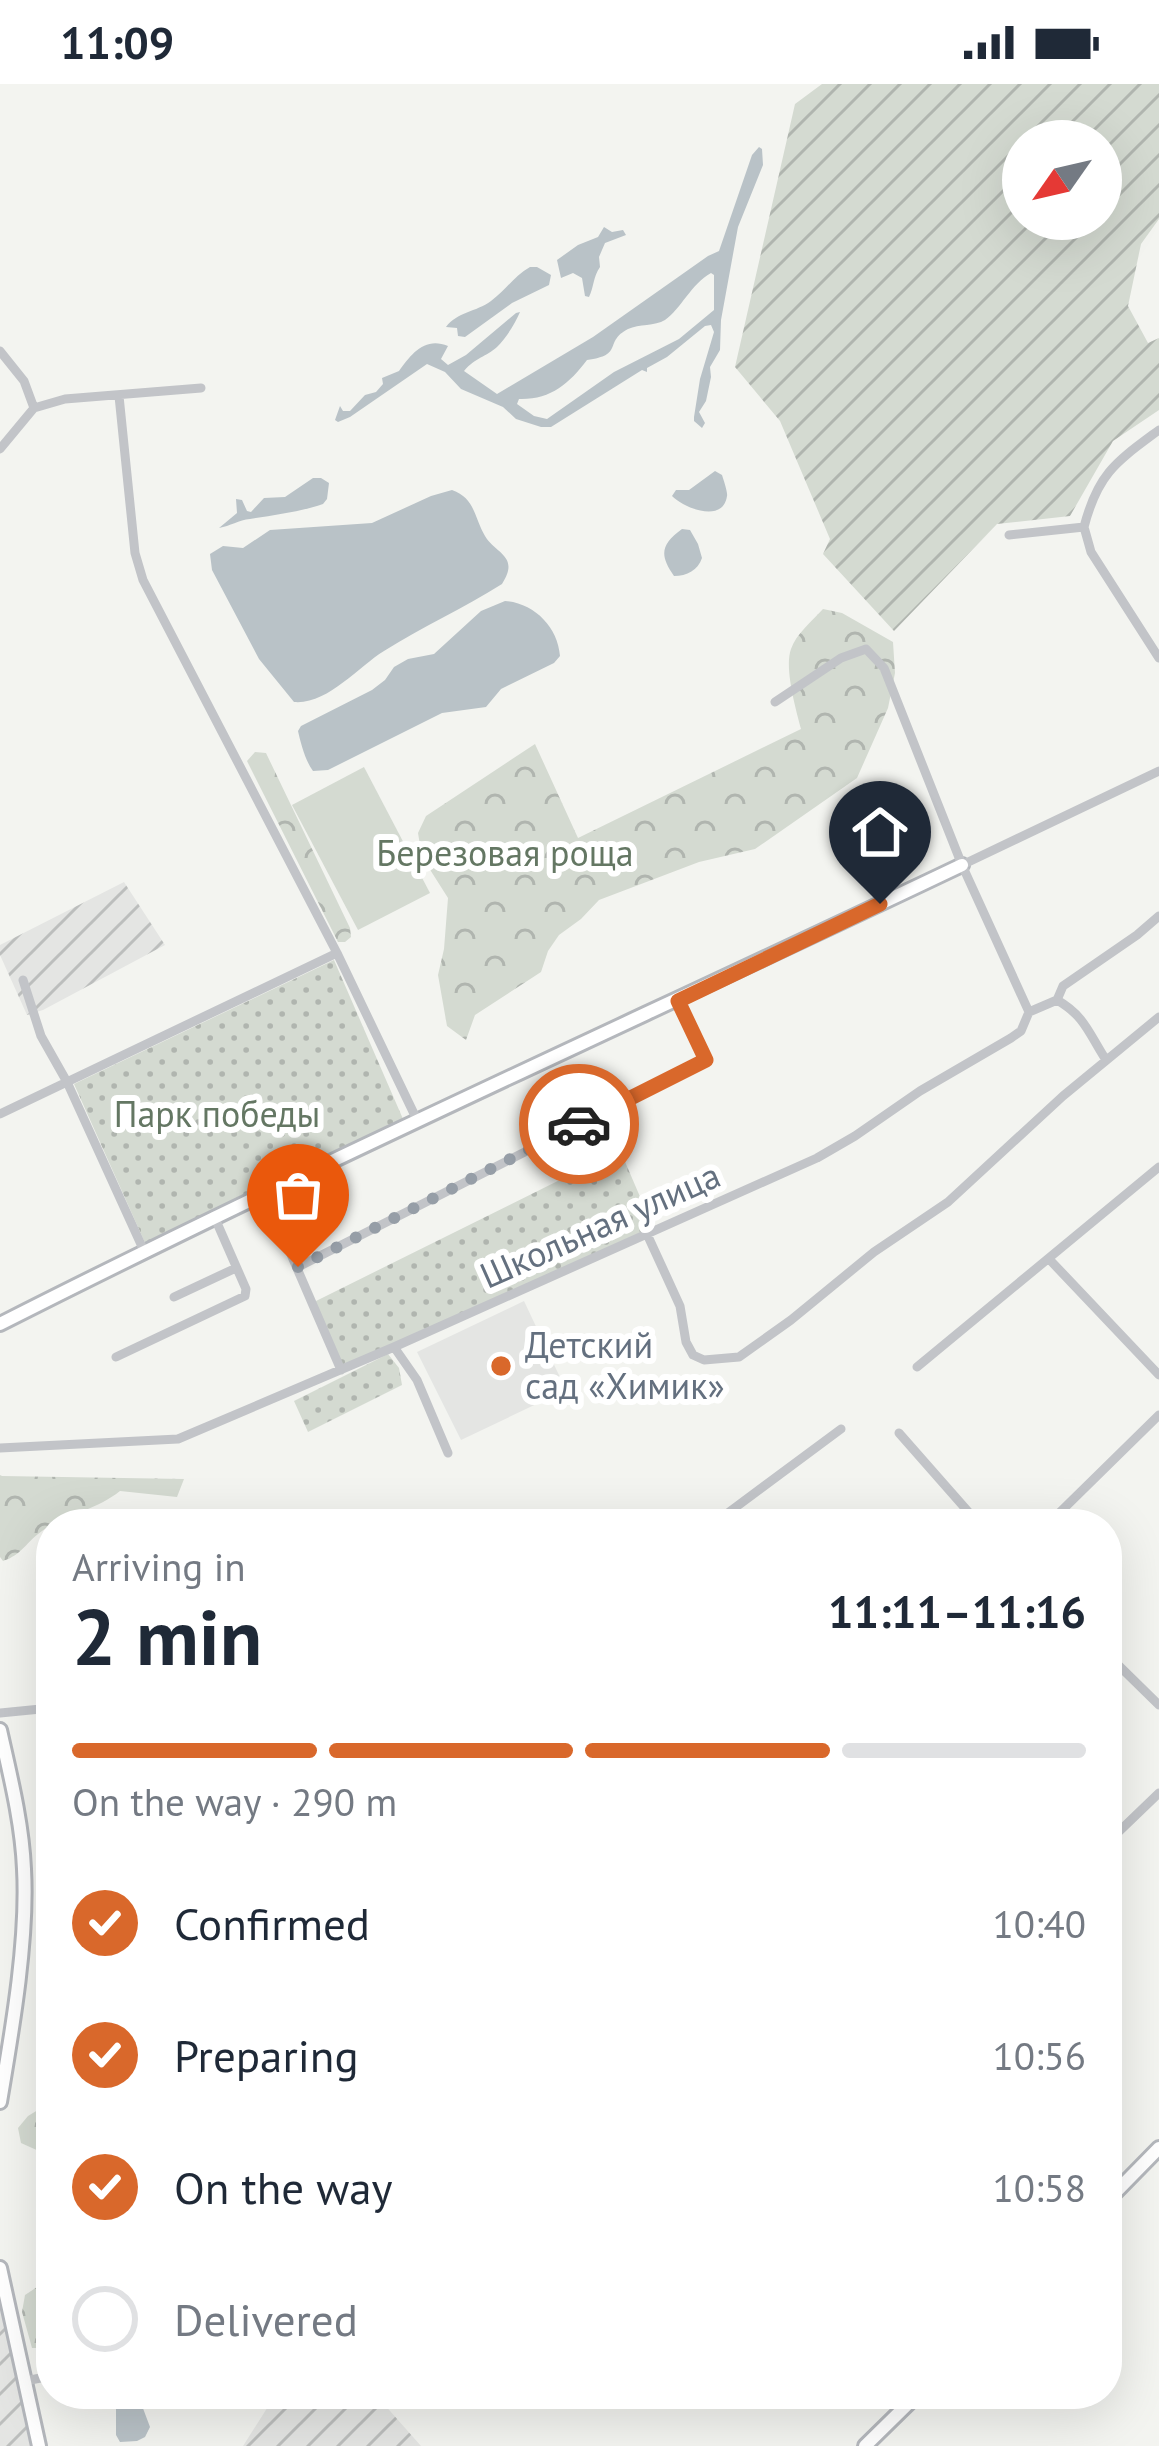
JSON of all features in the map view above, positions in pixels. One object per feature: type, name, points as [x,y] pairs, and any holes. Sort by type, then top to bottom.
[{"type":"street","points":[[0,351],[24,381],[34,408]]},
{"type":"street","points":[[0,449],[34,408],[65,399],[201,388]]},
{"type":"street","points":[[119,396],[135,553],[143,580],[337,953],[417,1120]]},
{"type":"street","points":[[1159,430],[1119,460],[1093,494],[1084,527],[1091,552],[1159,658]]},
{"type":"street","points":[[1009,535],[1084,527]]},
{"type":"street","points":[[775,702],[841,658],[866,649],[884,668],[962,866],[1029,1012]]},
{"type":"street","points":[[0,1324],[264,1192],[1159,771]]},
{"type":"street","name":"Школьная улица","points":[[0,1448],[178,1439],[646,1234],[842,1144],[1021,1031],[1029,1012],[1057,1000],[1063,986],[1159,916]]},
{"type":"street","points":[[0,1114],[337,953]]},
{"type":"street","points":[[23,980],[41,1036],[144,1251]]},
{"type":"street","points":[[1057,1000],[1085,1022],[1106,1060]]},
{"type":"street","points":[[298,1267],[706,1060],[678,1001]]},
{"type":"street","points":[[646,1234],[680,1306],[693,1355],[704,1360],[739,1357],[874,1252],[948,1202],[1063,1096],[1159,1017]]},
{"type":"street","points":[[917,1367],[1159,1167]]},
{"type":"street","points":[[264,1192],[341,1370]]},
{"type":"street","points":[[116,1357],[242,1298],[246,1289],[214,1216]]},
{"type":"street","points":[[1048,1259],[1159,1375]]},
{"type":"street","points":[[174,1297],[236,1268]]},
{"type":"street","points":[[394,1347],[417,1380],[448,1453]]},
{"type":"street","points":[[1063,1509],[1159,1415]]},
{"type":"street","points":[[733,1509],[841,1429]]},
{"type":"street","points":[[899,1433],[966,1509]]},
{"type":"street","points":[[1122,1669],[1159,1705]]},
{"type":"street","points":[[0,1713],[36,1709]]},
{"type":"street","points":[[0,1730],[20,1832],[25,1890],[0,2102]]},
{"type":"street","points":[[1122,1829],[1159,1793]]},
{"type":"street","points":[[1122,2186],[1159,2148]]},
{"type":"street","points":[[0,2268],[39,2446]]},
{"type":"street","points":[[25,2381],[36,2379]]},
{"type":"street","points":[[866,2446],[903,2409]]},
{"type":"shaded area","points":[[762,149],[763,165],[738,227],[720,350],[710,367],[706,401],[699,412],[705,423],[702,428],[694,417],[714,332],[711,325],[647,372],[642,370],[551,427],[516,419],[427,364],[350,417],[335,420],[340,406],[350,411],[365,395],[376,392],[382,378],[399,371],[419,348],[432,343],[448,346],[441,359],[448,365],[516,313],[520,312],[500,343],[464,371],[497,394],[593,337],[719,251],[752,155]],"holes":[[[714,275],[714,310],[679,339],[614,372],[547,419],[517,404],[519,399],[558,389],[587,360],[606,355],[628,329],[665,320],[698,283]]]},
{"type":"shaded area","points":[[604,227],[612,232],[623,230],[626,235],[605,243],[589,297],[582,278],[573,273],[561,278],[557,260],[598,237]]},
{"type":"shaded area","points":[[530,267],[551,275],[549,285],[512,303],[465,337],[458,336],[457,328],[446,327],[491,301]]},
{"type":"shaded area","points":[[715,471],[722,475],[727,494],[718,510],[694,509],[672,496],[676,490],[689,490]]},
{"type":"shaded area","points":[[313,478],[329,483],[323,504],[219,528],[237,513],[236,499],[251,512],[264,498],[285,497]]},
{"type":"shaded area","points":[[452,490],[470,503],[485,536],[507,561],[502,584],[384,651],[318,698],[294,702],[259,659],[212,570],[210,554],[223,546],[243,548],[270,530],[372,523]]},
{"type":"shaded area","points":[[682,529],[690,530],[702,558],[691,572],[674,576],[664,550]]},
{"type":"shaded area","points":[[505,601],[526,606],[549,626],[560,656],[554,663],[501,689],[486,707],[442,713],[328,770],[313,771],[300,741],[301,726],[372,690],[408,659],[434,654],[481,611]]},
{"type":"shaded area","points":[[124,882],[165,945],[27,1015],[0,945]]},
{"type":"shaded area","points":[[524,1301],[566,1390],[461,1440],[417,1352]]},
{"type":"shaded area","points":[[0,2305],[15,2371],[33,2446],[0,2446]]},
{"type":"shaded area","points":[[116,2409],[143,2409],[150,2427],[145,2437],[120,2442]]},
{"type":"shaded area","points":[[266,2409],[388,2409],[421,2446],[243,2446]]},
{"type":"green space","points":[[822,84],[1159,84],[1159,219],[1141,244],[1128,306],[1148,343],[1159,338],[1159,410],[1113,441],[1070,516],[997,524],[894,631],[823,554],[830,539],[780,421],[735,367],[795,104]]},
{"type":"green space","name":"Березовая роща","points":[[823,609],[842,613],[893,642],[895,673],[888,708],[857,778],[755,849],[699,862],[599,900],[559,935],[541,972],[475,1015],[466,1040],[447,1026],[438,975],[448,898],[422,857],[418,833],[426,816],[535,744],[578,838],[801,729],[789,657],[797,638]]},
{"type":"green space","points":[[255,752],[266,753],[350,928],[351,937],[345,942],[338,942],[247,761]]},
{"type":"green space","points":[[364,767],[430,893],[358,930],[292,805]]},
{"type":"green space","name":"Парк победы","points":[[334,960],[403,1119],[146,1245],[74,1084]]},
{"type":"green space","points":[[620,1150],[653,1227],[342,1368],[314,1302]]},
{"type":"green space","points":[[388,1354],[399,1368],[402,1385],[308,1432],[294,1401]]},
{"type":"green space","points":[[0,1475],[184,1479],[177,1497],[120,1491],[87,1509],[36,1509],[36,1536],[15,1555],[3,1561]]},
{"type":"green space","points":[[36,2111],[36,2150],[21,2143],[18,2128]]},
{"type":"green space","points":[[36,2288],[36,2348],[32,2348],[22,2312],[25,2295]]},
{"type":"way so far","points":[[298,1267],[579,1124]]},
{"type":"place","name":"Детский сад «Химик»","points":[[501,1366]]},
{"type":"route","points":[[579,1124],[706,1060],[678,1001],[880,904]]}]
